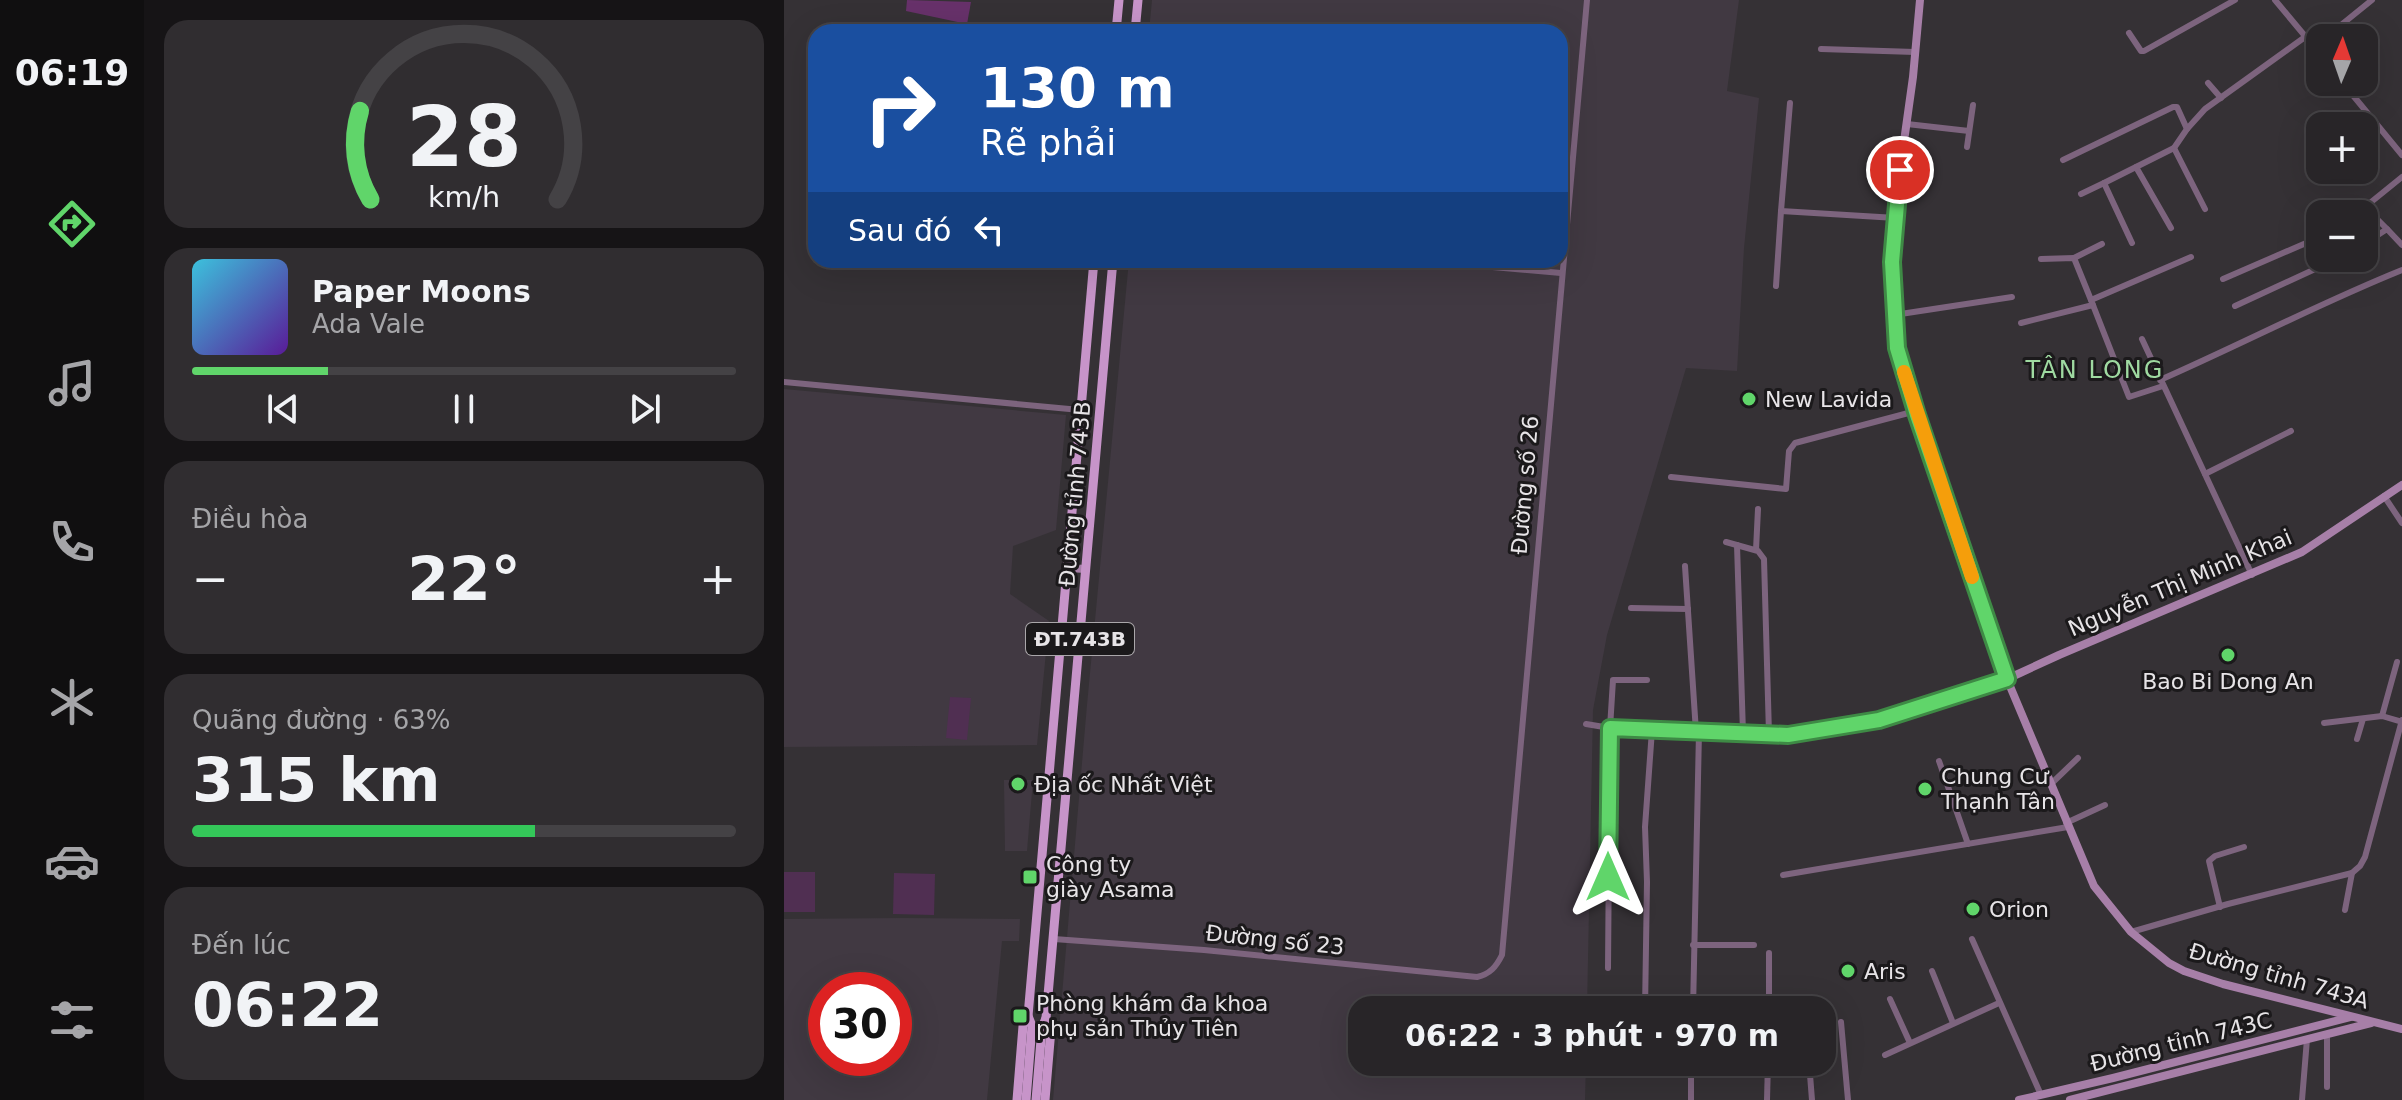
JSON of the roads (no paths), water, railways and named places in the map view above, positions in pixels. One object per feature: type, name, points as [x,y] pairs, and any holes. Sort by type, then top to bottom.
[{"type":"main road","points":[[1117,24],[1119,0]]},
{"type":"main road","points":[[1136,24],[1138,0]]},
{"type":"main road","name":"Đường tỉnh 743A","points":[[1920,0],[1892,262],[1897,348],[2007,679],[2094,886],[2131,932],[2169,963],[2184,971],[2223,984],[2402,1029]]},
{"type":"main road","name":"Đường tỉnh 743B","points":[[1017,1100],[1023,1026],[1028,1016],[1093,268]]},
{"type":"main road","name":"Đường tỉnh 743B","points":[[1036,1042],[1046,1018],[1054,939],[1112,268]]},
{"type":"main road","name":"Nguyễn Thị Minh Khai","points":[[2007,679],[2302,552],[2402,485]]},
{"type":"main road","points":[[1068,568],[1086,569]]},
{"type":"main road","points":[[2321,1008],[2329,1030]]},
{"type":"main road","name":"Đường tỉnh 743B","points":[[1028,1016],[1036,1042]]},
{"type":"main road","name":"Đường tỉnh 743C","points":[[2070,1100],[2307,1039],[2352,1017]]},
{"type":"main road","name":"Đường tỉnh 743B","points":[[1045,1100],[1051,1029],[1046,1018]]},
{"type":"main road","name":"Đường tỉnh 743C","points":[[2019,1100],[2374,1022]]},
{"type":"main road","name":"ĐT.743B","points":[[1026,1100],[1036,1042]]},
{"type":"main road","name":"ĐT.743B","points":[[1036,1042],[1036,1100]]},
{"type":"street","name":"Đường số 26","points":[[1568,189],[1587,0]]},
{"type":"street","points":[[2129,33],[2144,51],[2235,0]]},
{"type":"street","points":[[2081,194],[2174,148],[2205,109],[2305,37],[2275,0]]},
{"type":"street","points":[[2342,24],[2372,0]]},
{"type":"street","points":[[1821,49],[1915,52]]},
{"type":"street","points":[[2208,83],[2221,98]]},
{"type":"street","points":[[2354,96],[2402,155]]},
{"type":"street","points":[[1776,286],[1790,103]]},
{"type":"street","points":[[1967,147],[1973,105]]},
{"type":"street","points":[[2063,160],[2173,107],[2177,107],[2187,129]]},
{"type":"street","points":[[1907,124],[1969,131]]},
{"type":"street","points":[[2174,148],[2205,209]]},
{"type":"street","points":[[2136,167],[2171,228]]},
{"type":"street","points":[[2374,200],[2402,177]]},
{"type":"street","points":[[2104,183],[2132,243]]},
{"type":"street","points":[[1781,211],[1896,218]]},
{"type":"street","points":[[2378,220],[2402,245]]},
{"type":"street","points":[[2378,235],[2387,229]]},
{"type":"street","points":[[2223,279],[2306,243]]},
{"type":"street","points":[[2041,259],[2074,258],[2102,244]]},
{"type":"street","points":[[2021,323],[2092,302],[2191,257]]},
{"type":"street","points":[[2074,258],[2129,397],[2329,300],[2402,270]]},
{"type":"street","points":[[1504,268],[1561,273]]},
{"type":"street","name":"Đường số 26","points":[[1492,971],[1502,955],[1561,268]]},
{"type":"street","points":[[2235,306],[2309,272]]},
{"type":"street","points":[[1894,315],[2012,297]]},
{"type":"street","points":[[2142,339],[2252,575]]},
{"type":"street","points":[[784,382],[1080,410]]},
{"type":"street","points":[[1671,477],[1786,489],[1789,451],[1795,443],[1916,411]]},
{"type":"street","points":[[2205,474],[2291,431]]},
{"type":"street","points":[[2384,496],[2402,523]]},
{"type":"street","points":[[1756,550],[1758,509]]},
{"type":"street","points":[[1726,542],[1756,550],[1764,559],[1769,734]]},
{"type":"street","points":[[1737,545],[1743,733]]},
{"type":"street","points":[[1685,566],[1697,732],[1693,996]]},
{"type":"street","points":[[1631,608],[1688,609]]},
{"type":"street","points":[[2382,716],[2397,662]]},
{"type":"street","points":[[1586,724],[1610,728],[1788,735],[1879,720],[2007,679]]},
{"type":"street","points":[[1608,968],[1613,680],[1647,680]]},
{"type":"street","points":[[2131,932],[2352,873],[2360,866],[2402,721],[2382,716],[2324,723]]},
{"type":"street","points":[[2357,739],[2363,719]]},
{"type":"street","points":[[1645,996],[1645,827],[1652,730]]},
{"type":"street","points":[[2052,783],[2078,758]]},
{"type":"street","points":[[1939,761],[1968,844]]},
{"type":"street","points":[[1783,875],[2067,825],[2105,805]]},
{"type":"street","points":[[2220,907],[2209,861],[2215,856],[2244,847]]},
{"type":"street","points":[[2345,910],[2352,873]]},
{"type":"street","name":"Đường số 23","points":[[1054,939],[1204,950],[1477,977],[1492,971]]},
{"type":"street","points":[[1972,939],[2041,1095]]},
{"type":"street","points":[[1693,945],[1754,945]]},
{"type":"street","points":[[1769,953],[1769,996]]},
{"type":"street","points":[[1932,971],[1953,1023]]},
{"type":"street","points":[[1890,999],[1910,1043]]},
{"type":"street","points":[[1885,1055],[1999,1003]]},
{"type":"street","points":[[1841,1022],[1848,1100]]},
{"type":"street","points":[[2327,1087],[2329,1030]]},
{"type":"street","points":[[2302,1100],[2307,1039]]},
{"type":"street","points":[[1691,1076],[1691,1100]]},
{"type":"street","points":[[1767,1100],[1768,1076]]},
{"type":"street","points":[[1810,1076],[1812,1100]]},
{"type":"place","name":"New Lavida","points":[[1749,399]]},
{"type":"place","name":"Bao Bi Dong An","points":[[2228,655]]},
{"type":"place","name":"Địa ốc Nhất Việt","points":[[1018,784]]},
{"type":"place","name":"Chung Cư Thạnh Tân","points":[[1925,789]]},
{"type":"place","name":"Công ty giày Asama","points":[[1030,877]]},
{"type":"place","name":"Orion","points":[[1973,909]]},
{"type":"place","name":"Aris","points":[[1848,971]]},
{"type":"place","name":"Phòng khám đa khoa phụ sản Thủy Tiên","points":[[1020,1016]]},
{"type":"district","name":"TÂN LONG","points":[[2095,370]]}]
